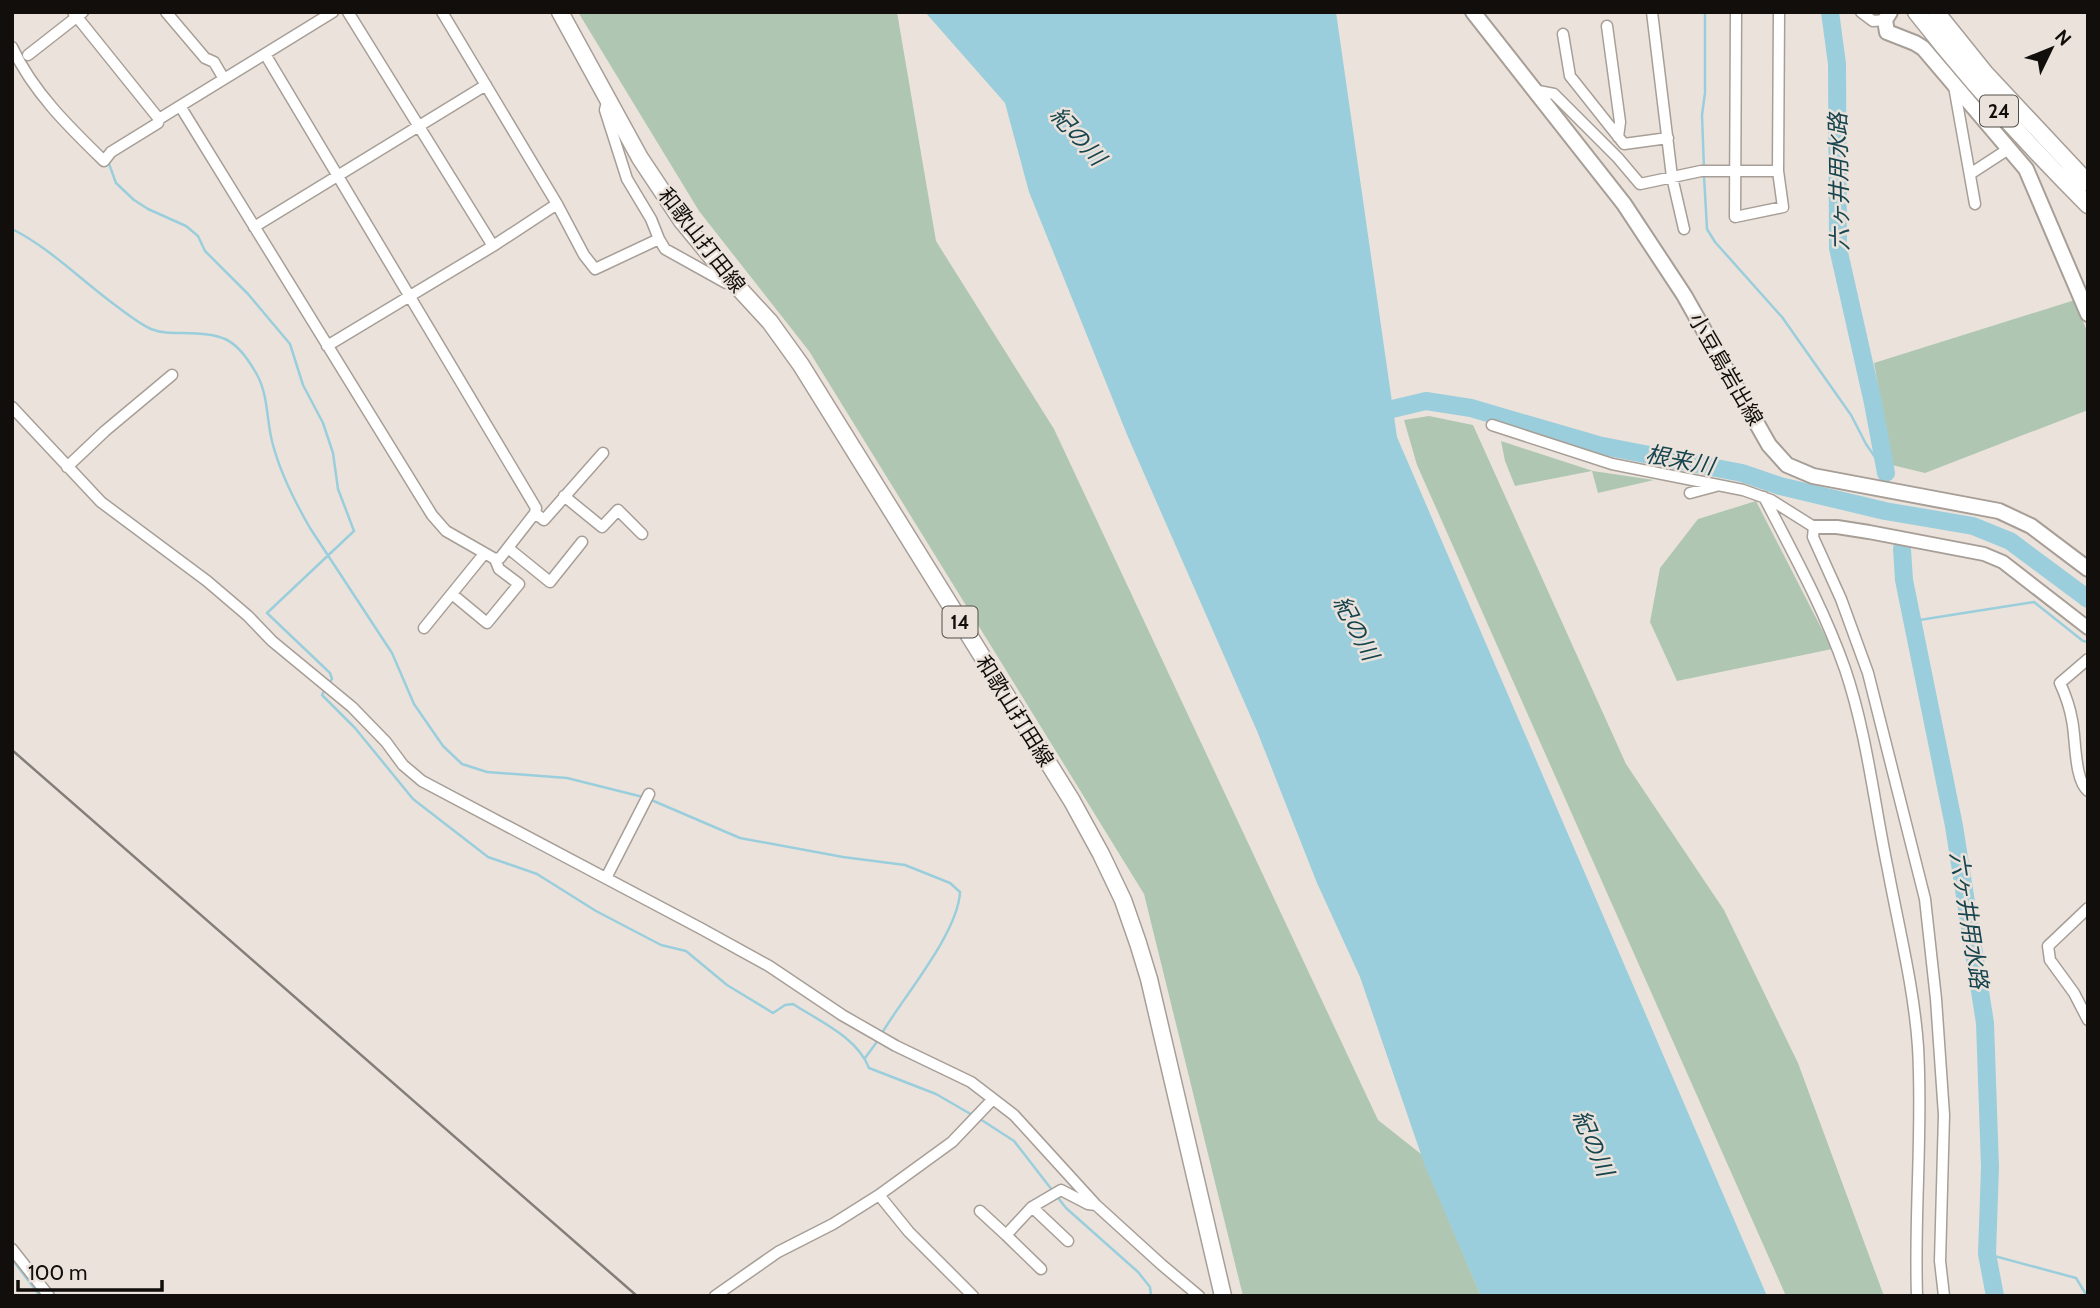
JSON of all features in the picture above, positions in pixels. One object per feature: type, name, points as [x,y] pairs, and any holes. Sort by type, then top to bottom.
[{"type":"main road","name":"和歌山打田線","points":[[560,12],[640,158],[682,221],[770,322],[801,365],[1065,789],[1101,854],[1123,900],[1149,979],[1223,1296]]},
{"type":"main road","name":"小豆島岩出線","points":[[1472,12],[1624,204],[1684,295],[1769,445],[1787,465],[1813,476],[1999,511],[2031,526],[2088,569]]},
{"type":"main road","name":"24","points":[[1916,12],[1974,84],[2088,205]]},
{"type":"main road","name":"24","points":[[1936,12],[1985,73],[2088,183]]},
{"type":"main road","points":[[1887,16],[1887,32],[1923,48],[2026,169],[2088,314]]},
{"type":"street","points":[[166,12],[205,58],[214,62],[224,79]]},
{"type":"street","points":[[12,47],[57,116],[104,161],[111,152],[158,123],[159,119],[333,12]]},
{"type":"street","points":[[348,12],[494,246]]},
{"type":"street","points":[[442,12],[594,269],[659,239]]},
{"type":"street","points":[[1652,12],[1672,177],[1685,229]]},
{"type":"street","points":[[1736,12],[1735,217],[1783,207],[1778,171],[1779,12]]},
{"type":"street","points":[[1861,12],[1873,21],[1887,16]]},
{"type":"street","points":[[28,55],[78,14],[159,119]]},
{"type":"street","points":[[1607,26],[1620,122],[1618,137]]},
{"type":"street","points":[[1563,34],[1570,76],[1624,144],[1668,138]]},
{"type":"street","points":[[180,106],[432,515],[446,531],[484,554],[495,559],[500,558],[535,513],[536,508],[265,54]]},
{"type":"street","points":[[254,227],[486,85]]},
{"type":"street","points":[[1954,85],[1975,204]]},
{"type":"street","points":[[1533,90],[1555,94],[1640,184],[1705,171],[1778,171]]},
{"type":"street","points":[[610,103],[605,110],[626,179],[651,219],[665,249],[726,283],[733,282]]},
{"type":"street","points":[[1970,174],[2010,148]]},
{"type":"street","points":[[327,346],[494,246],[557,204]]},
{"type":"street","points":[[67,467],[172,375]]},
{"type":"street","points":[[12,407],[17,420],[101,502],[207,581],[248,616],[272,641],[352,707],[386,742],[403,765],[422,781],[769,966],[842,1015],[896,1046],[971,1082],[989,1103],[1014,1115],[1096,1205],[1199,1296]]},
{"type":"street","points":[[1492,425],[1612,464],[1692,479],[1764,497],[1814,527],[1869,532],[1984,554],[2003,562],[2088,628]]},
{"type":"street","points":[[535,513],[544,520],[603,453]]},
{"type":"street","points":[[1690,493],[1717,486]]},
{"type":"street","points":[[564,496],[602,527],[618,510],[642,534]]},
{"type":"street","points":[[1764,497],[1820,606],[1845,669],[1863,735],[1912,992],[1917,1037],[1920,1146],[1917,1296]]},
{"type":"street","points":[[1814,527],[1813,537],[1841,599],[1868,673],[1924,900],[1936,999],[1944,1115],[1940,1261],[1944,1296]]},
{"type":"street","points":[[508,548],[550,582],[582,542]]},
{"type":"street","points":[[424,628],[484,554]]},
{"type":"street","points":[[452,594],[487,623],[519,584],[499,569],[495,559]]},
{"type":"street","points":[[2088,659],[2060,682],[2072,719],[2079,773],[2088,792]]},
{"type":"street","points":[[606,878],[649,794]]},
{"type":"street","points":[[2088,908],[2048,946],[2050,960],[2074,993],[2088,1020]]},
{"type":"street","points":[[715,1296],[778,1252],[833,1224],[879,1195],[952,1142],[989,1103]]},
{"type":"street","points":[[1006,1235],[1032,1207],[1061,1190],[1088,1204],[1096,1205]]},
{"type":"street","points":[[879,1195],[909,1232],[974,1296]]},
{"type":"street","points":[[1032,1207],[1068,1241]]},
{"type":"street","points":[[980,1210],[1041,1269]]},
{"type":"street","points":[[12,1249],[49,1296]]},
{"type":"green space","points":[[578,12],[897,12],[936,241],[1054,429],[1378,1120],[1421,1154],[1481,1296],[1243,1296],[1144,894],[809,351],[699,211]]},
{"type":"green space","points":[[2075,300],[2088,334],[2088,410],[1925,473],[1892,465],[1874,363]]},
{"type":"green space","points":[[1429,416],[1473,425],[1626,764],[1724,910],[1798,1063],[1884,1296],[1786,1296],[1417,465],[1404,420]]},
{"type":"green space","points":[[1501,441],[1593,471],[1654,480],[1598,493],[1592,471],[1515,486],[1505,461]]},
{"type":"green space","points":[[1756,501],[1832,649],[1677,681],[1650,622],[1660,568],[1698,519]]},
{"type":"water","name":"紀の川","points":[[925,12],[1336,12],[1397,437],[1767,1296],[1481,1296],[1425,1166],[1360,977],[1317,883],[1257,731],[1128,437],[1029,192],[1005,103]]},
{"type":"waterway","points":[[1704,169],[1702,115],[1705,93],[1705,12]]},
{"type":"waterway","name":"六ヶ井用水路","points":[[1830,12],[1837,64],[1838,248],[1886,473]]},
{"type":"waterway","points":[[108,161],[116,183],[134,200],[186,226],[198,236],[205,251],[248,294],[290,344],[303,385],[323,423],[333,453],[338,489],[354,531],[267,613],[330,673],[332,679],[329,683]]},
{"type":"waterway","points":[[1704,176],[1707,229],[1715,242],[1782,317],[1851,415],[1866,444],[1886,473]]},
{"type":"waterway","points":[[12,229],[52,255],[146,327],[162,332],[217,336],[234,344],[241,351],[260,381],[276,456],[299,508],[392,653],[414,704],[443,746],[462,764],[487,772],[567,778],[643,797]]},
{"type":"waterway","name":"根来川","points":[[1371,414],[1426,401],[1471,408],[1598,445],[1742,473],[1780,486],[1885,511],[1973,526],[2010,541],[2088,599]]},
{"type":"waterway","name":"六ヶ井用水路","points":[[1902,549],[1904,580],[1954,826],[1985,1023],[1990,1167],[1987,1254],[1995,1296]]},
{"type":"waterway","points":[[1913,621],[2034,602],[2083,641],[2088,642]]},
{"type":"waterway","points":[[325,689],[322,695],[355,728],[413,799],[488,857],[537,874],[596,911],[661,945],[686,951],[727,985],[773,1013],[785,1005],[793,1004],[847,1039],[856,1047],[869,1068],[936,1094],[974,1116]]},
{"type":"waterway","points":[[649,799],[740,838],[843,857],[905,865],[950,883],[960,892],[957,908],[940,945],[882,1033]]},
{"type":"waterway","points":[[865,1058],[879,1039]]},
{"type":"waterway","points":[[980,1119],[1014,1141],[1066,1208],[1138,1272],[1150,1287],[1151,1296]]},
{"type":"waterway","points":[[1987,1254],[2076,1278],[2087,1296]]},
{"type":"waterway","points":[[12,1259],[40,1296]]},
{"type":"railway","points":[[12,750],[637,1296]]}]
